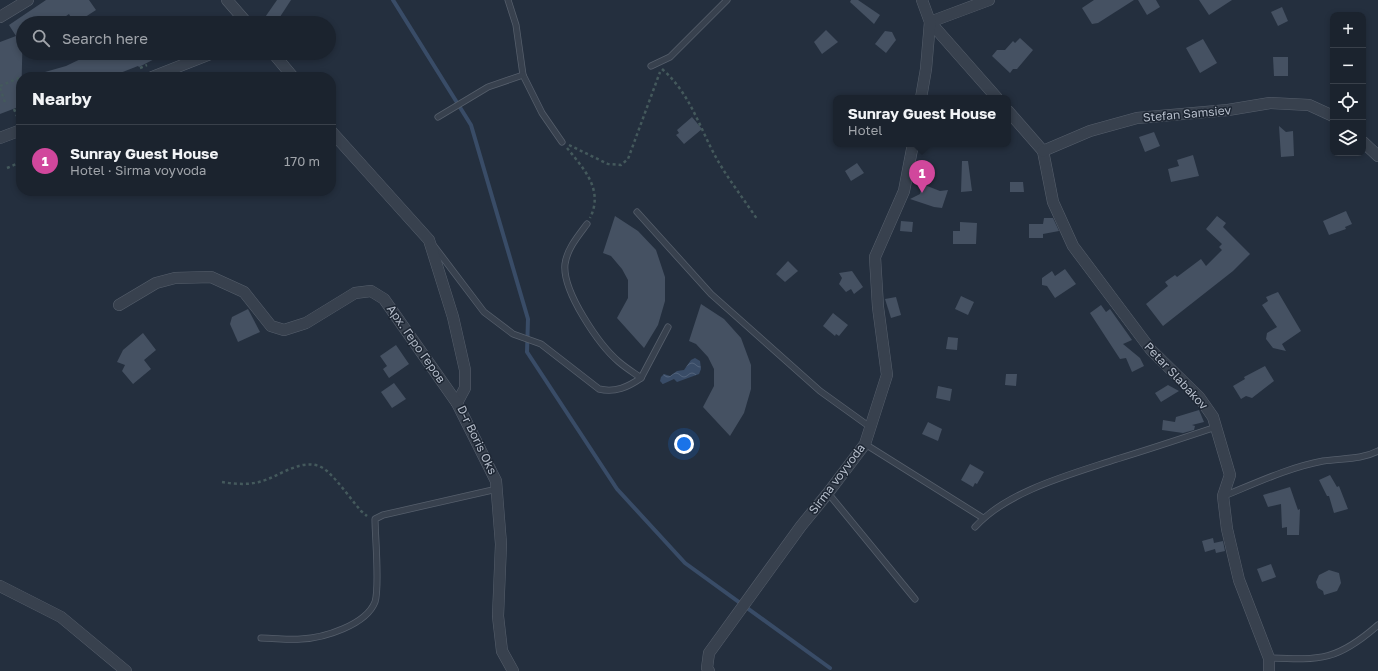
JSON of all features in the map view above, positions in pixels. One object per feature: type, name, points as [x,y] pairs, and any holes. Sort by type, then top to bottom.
[{"type":"street","points":[[0,17],[28,0]]},
{"type":"street","points":[[226,0],[241,16]]},
{"type":"street","points":[[922,0],[930,22],[994,95]]},
{"type":"street","points":[[930,22],[989,0]]},
{"type":"street","points":[[922,95],[926,69],[930,22]]},
{"type":"street","points":[[165,72],[195,60]]},
{"type":"street","points":[[279,60],[289,72]]},
{"type":"street","name":"Stefan Samsiev","points":[[1043,151],[1090,131],[1137,118],[1228,110],[1270,103],[1309,105],[1330,115]]},
{"type":"street","points":[[1011,114],[1043,151]]},
{"type":"street","points":[[0,138],[16,132]]},
{"type":"street","name":"D-r Boris Oks","points":[[336,137],[429,240],[453,317],[466,370],[465,388],[457,402],[496,481],[501,544],[498,616],[502,651],[513,671]]},
{"type":"street","points":[[1366,145],[1378,156]]},
{"type":"street","name":"Sirma voyvoda","points":[[709,671],[707,668],[709,653],[801,526],[865,444],[887,375],[878,307],[875,257],[904,191],[912,147]]},
{"type":"street","name":"Petar Slabakov","points":[[1043,151],[1053,202],[1073,246],[1151,350],[1206,404],[1216,427],[1230,475],[1223,496],[1227,529],[1239,580],[1269,658],[1269,671]]},
{"type":"street","name":"Арх. Геро Геров","points":[[119,305],[156,283],[175,278],[211,277],[244,292],[271,326],[284,330],[306,323],[355,293],[371,291],[384,299],[457,402]]},
{"type":"street","points":[[0,586],[61,617],[87,637],[126,671]]},
{"type":"lane","points":[[508,0],[516,25],[523,75],[542,113],[562,142]]},
{"type":"lane","points":[[651,66],[670,57],[727,0]]},
{"type":"lane","points":[[438,117],[488,87],[523,75]]},
{"type":"lane","points":[[637,212],[711,294],[820,391],[870,426]]},
{"type":"lane","points":[[587,224],[571,246],[565,264],[566,281],[574,301],[590,327],[618,361],[641,378]]},
{"type":"lane","points":[[429,240],[484,312],[513,334],[541,344],[599,389],[608,391],[626,387],[641,378],[668,327]]},
{"type":"lane","points":[[975,527],[983,518],[1024,494],[1058,478],[1216,427]]},
{"type":"lane","points":[[865,444],[983,518]]},
{"type":"lane","points":[[1223,496],[1296,469],[1324,461],[1345,460],[1371,455],[1378,451]]},
{"type":"lane","points":[[261,638],[302,639],[337,632],[363,618],[375,602],[377,579],[375,519],[383,515],[497,489]]},
{"type":"lane","points":[[828,493],[915,599]]},
{"type":"lane","points":[[1269,658],[1313,658],[1332,656],[1352,646],[1378,625]]},
{"type":"path","points":[[562,142],[608,164],[621,165],[628,159],[642,125],[657,77],[670,57]]},
{"type":"path","points":[[140,68],[149,64]]},
{"type":"path","points":[[662,69],[676,82],[688,98],[721,165],[757,219]]},
{"type":"path","points":[[6,105],[0,87],[16,79]]},
{"type":"path","points":[[14,109],[16,114]]},
{"type":"path","points":[[562,142],[586,172],[593,184],[596,207],[587,224]]},
{"type":"path","points":[[7,168],[16,164]]},
{"type":"path","points":[[222,482],[237,484],[258,482],[301,465],[314,464],[327,471],[361,511],[375,519]]},
{"type":"water","points":[[695,358],[700,361],[701,369],[699,374],[677,382],[674,379],[663,384],[660,381],[664,374],[670,376],[677,371],[684,370],[691,360]]},
{"type":"building","points":[[46,0],[89,0],[96,10],[87,16],[70,16],[69,14],[66,16],[22,16]]},
{"type":"building","points":[[277,0],[291,0],[281,16],[266,16]]},
{"type":"building","points":[[851,0],[858,0],[880,15],[874,24],[850,2]]},
{"type":"building","points":[[1094,0],[1134,0],[1098,23],[1092,24],[1082,8]]},
{"type":"building","points":[[1138,0],[1156,0],[1160,7],[1147,15]]},
{"type":"building","points":[[1199,0],[1232,0],[1209,15]]},
{"type":"building","points":[[1282,7],[1288,21],[1278,26],[1271,12]]},
{"type":"building","points":[[16,20],[16,36],[9,25]]},
{"type":"building","points":[[826,30],[838,42],[822,54],[814,42]]},
{"type":"building","points":[[885,31],[892,32],[896,40],[886,53],[875,44]]},
{"type":"building","points":[[16,36],[16,60],[22,60],[22,72],[16,72],[16,108],[0,114],[0,42]]},
{"type":"building","points":[[1020,38],[1033,50],[1017,69],[1013,69],[1010,73],[992,56],[997,50],[1005,50],[1013,41],[1015,43]]},
{"type":"building","points":[[1203,39],[1217,63],[1200,73],[1186,48]]},
{"type":"building","points":[[1273,57],[1288,57],[1288,76],[1274,76]]},
{"type":"building","points":[[78,60],[152,60],[139,67],[138,66],[123,72],[45,72],[66,66]]},
{"type":"building","points":[[692,117],[702,129],[684,144],[676,135],[679,133],[677,130]]},
{"type":"building","points":[[1279,126],[1286,132],[1293,131],[1294,156],[1281,157]]},
{"type":"building","points":[[1154,132],[1160,146],[1145,152],[1139,137]]},
{"type":"building","points":[[1193,155],[1199,176],[1171,182],[1168,169],[1179,166],[1177,160]]},
{"type":"building","points":[[962,161],[968,161],[972,191],[961,192]]},
{"type":"building","points":[[857,163],[864,173],[851,181],[845,171]]},
{"type":"building","points":[[1010,182],[1023,182],[1024,192],[1010,192]]},
{"type":"building","points":[[922,184],[940,191],[948,190],[942,208],[934,207],[910,199],[920,194]]},
{"type":"building","points":[[1346,211],[1352,224],[1345,227],[1346,229],[1329,235],[1323,221]]},
{"type":"building","points":[[615,216],[638,231],[656,250],[665,277],[665,301],[658,325],[644,348],[617,318],[628,298],[628,280],[622,269],[611,256],[603,253]]},
{"type":"building","points":[[1217,216],[1226,223],[1223,227],[1250,254],[1233,271],[1163,326],[1146,304],[1168,286],[1165,282],[1175,275],[1177,277],[1201,259],[1206,266],[1222,250],[1219,247],[1222,244],[1206,229]]},
{"type":"building","points":[[1044,218],[1053,218],[1059,231],[1043,234],[1043,238],[1029,238],[1029,224],[1043,224]]},
{"type":"building","points":[[901,221],[913,222],[912,232],[900,231]]},
{"type":"building","points":[[960,222],[977,223],[976,244],[953,244],[953,231],[960,231]]},
{"type":"building","points":[[788,261],[798,271],[785,282],[776,274]]},
{"type":"building","points":[[1065,269],[1076,284],[1055,298],[1047,286],[1042,285],[1042,278],[1052,271],[1055,276]]},
{"type":"building","points":[[852,271],[863,287],[854,294],[851,289],[846,292],[839,284],[842,278],[839,273]]},
{"type":"building","points":[[1278,292],[1301,331],[1282,344],[1286,351],[1273,348],[1266,339],[1267,333],[1277,327],[1262,305],[1268,301],[1266,297]]},
{"type":"building","points":[[961,296],[974,302],[968,315],[955,309]]},
{"type":"building","points":[[896,297],[901,315],[891,318],[885,299]]},
{"type":"building","points":[[701,304],[724,319],[741,338],[751,365],[751,389],[744,413],[730,436],[703,407],[714,386],[714,369],[708,357],[696,344],[689,341]]},
{"type":"building","points":[[1101,305],[1106,312],[1110,309],[1132,340],[1123,344],[1140,358],[1144,366],[1132,372],[1126,358],[1120,359],[1090,313]]},
{"type":"building","points":[[248,309],[260,332],[238,342],[230,324],[232,317]]},
{"type":"building","points":[[833,313],[848,325],[839,336],[836,334],[835,336],[823,326]]},
{"type":"building","points":[[143,333],[156,350],[144,360],[151,369],[133,384],[122,371],[125,365],[117,362],[123,350]]},
{"type":"building","points":[[948,337],[958,338],[957,350],[946,349]]},
{"type":"building","points":[[396,345],[409,364],[389,378],[383,369],[387,366],[380,356]]},
{"type":"building","points":[[1265,366],[1274,381],[1252,398],[1246,396],[1241,399],[1233,386],[1245,379],[1244,377]]},
{"type":"building","points":[[1006,374],[1017,374],[1016,386],[1005,385]]},
{"type":"building","points":[[394,383],[406,399],[392,408],[381,392]]},
{"type":"building","points":[[1168,385],[1179,391],[1161,402],[1155,393]]},
{"type":"building","points":[[938,386],[952,389],[950,401],[936,398]]},
{"type":"building","points":[[1199,410],[1204,422],[1192,425],[1195,426],[1194,430],[1183,433],[1162,430],[1163,420],[1175,422],[1176,417]]},
{"type":"building","points":[[928,422],[942,429],[938,441],[922,434]]},
{"type":"building","points":[[970,464],[984,472],[977,484],[975,483],[973,487],[961,480]]},
{"type":"building","points":[[1330,475],[1337,487],[1339,486],[1348,509],[1334,513],[1329,496],[1327,496],[1319,480]]},
{"type":"building","points":[[1290,487],[1298,510],[1300,509],[1299,535],[1287,535],[1287,527],[1282,528],[1281,504],[1268,507],[1263,495]]},
{"type":"building","points":[[1213,538],[1214,543],[1223,541],[1225,551],[1216,553],[1215,549],[1205,552],[1202,541]]},
{"type":"building","points":[[1271,564],[1276,577],[1262,582],[1257,569]]},
{"type":"building","points":[[1329,570],[1339,573],[1341,583],[1337,591],[1324,595],[1323,591],[1318,588],[1316,582],[1319,575]]},
{"type":"waterway","points":[[393,0],[471,125],[528,319],[527,352],[617,489],[685,563],[830,668]]},
{"type":"place","name":"Sunray Guest House","points":[[922,193]]}]
